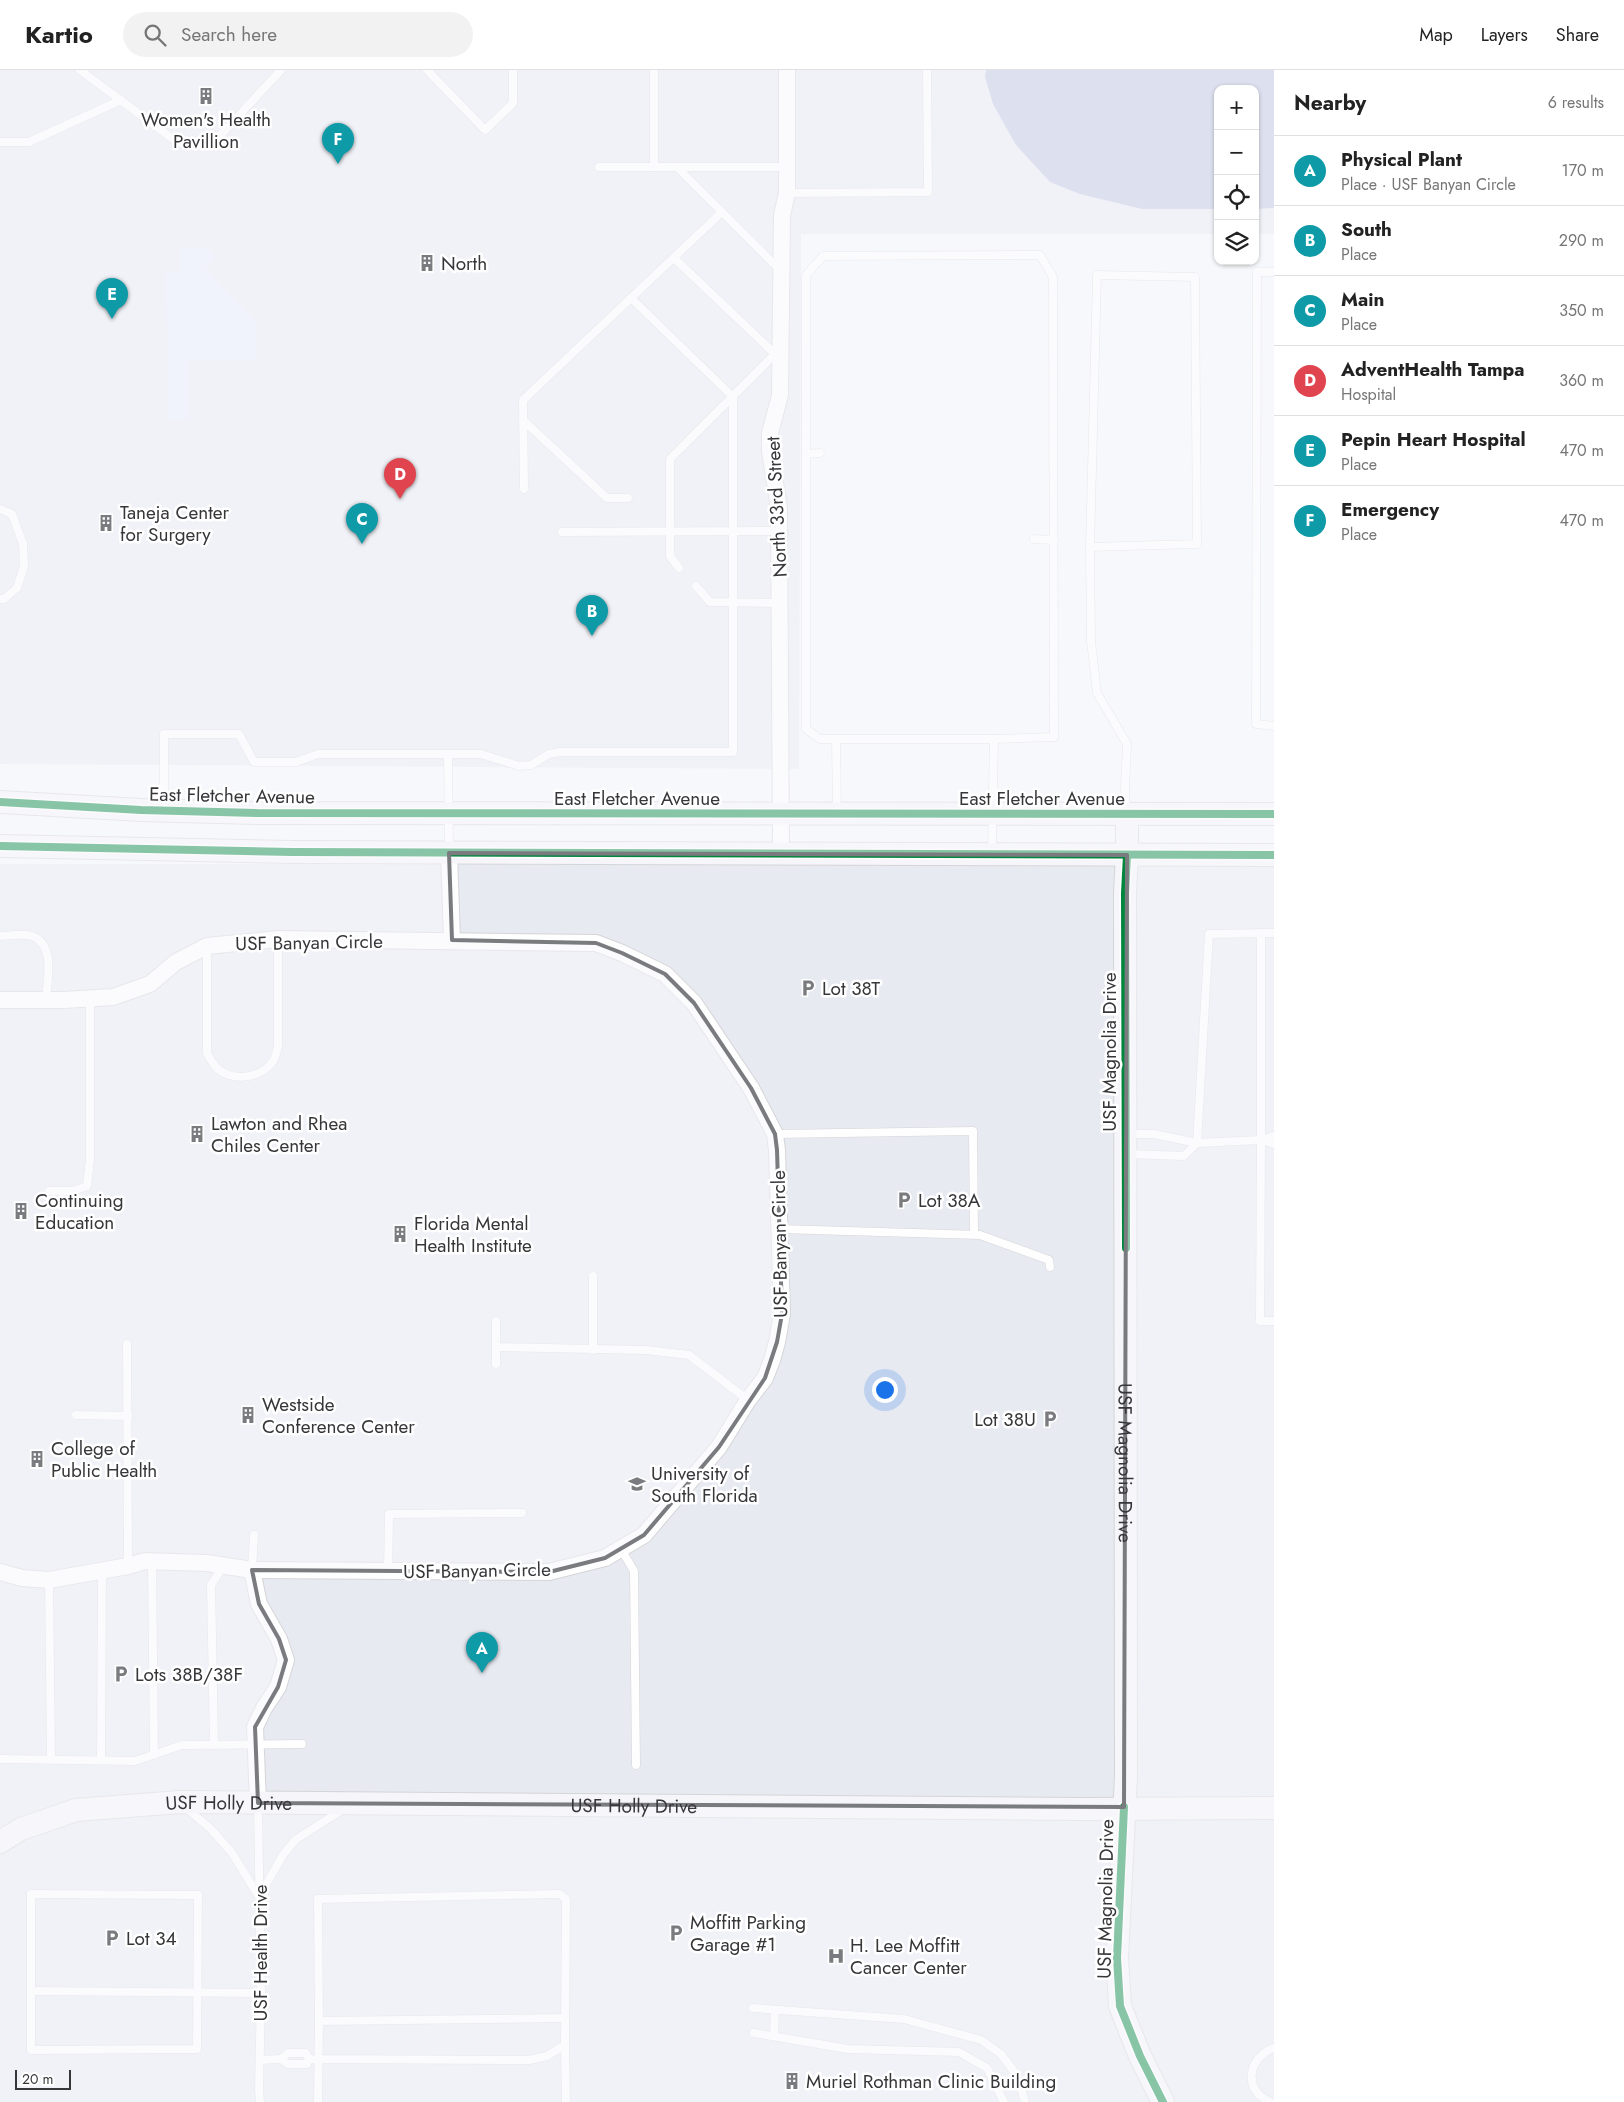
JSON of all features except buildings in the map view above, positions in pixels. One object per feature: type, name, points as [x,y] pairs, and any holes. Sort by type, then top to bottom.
[{"type":"street","name":"North 33rd Street","points":[[781,853],[780,531],[779,508],[770,451],[770,433],[780,395],[778,352],[782,272],[782,215],[787,193],[787,70]]},
{"type":"street","name":"East Fletcher Avenue","points":[[0,802],[257,813],[1274,814]]},
{"type":"street","name":"USF Magnolia Drive","points":[[1127,814],[1125,893],[1126,1776],[1117,1958],[1120,2006],[1140,2056],[1163,2102]]},
{"type":"street","points":[[0,846],[154,850],[449,853],[1274,855]]},
{"type":"street","points":[[449,853],[452,940]]},
{"type":"street","name":"USF Banyan Circle","points":[[0,1000],[113,997],[150,984],[176,962],[207,946],[278,939],[596,943],[622,953],[665,974],[694,1003],[751,1088],[775,1134],[782,1314],[777,1342],[765,1378],[748,1400],[720,1447],[689,1485],[644,1534],[605,1558],[549,1572],[252,1570],[173,1561],[145,1561],[128,1566],[49,1580],[22,1578],[0,1572]]},
{"type":"street","points":[[252,1570],[259,1604],[279,1639],[286,1660],[278,1687],[264,1708],[255,1727],[254,1744],[258,1803]]},
{"type":"street","name":"USF Holly Drive","points":[[0,1842],[21,1829],[76,1810],[180,1802],[1274,1808]]},
{"type":"lane","points":[[80,70],[177,142],[195,147],[215,141],[281,70]]},
{"type":"lane","points":[[427,70],[485,130],[513,103],[513,70]]},
{"type":"lane","points":[[654,70],[654,167]]},
{"type":"lane","points":[[787,193],[928,192],[928,70]]},
{"type":"lane","points":[[0,142],[30,142],[121,100]]},
{"type":"lane","points":[[599,167],[787,167]]},
{"type":"lane","points":[[678,167],[782,272]]},
{"type":"lane","points":[[524,489],[523,400],[722,212]]},
{"type":"lane","points":[[1040,255],[1054,277],[1054,540],[1054,737],[994,740],[820,740],[806,729],[806,276],[823,256],[1040,255]]},
{"type":"lane","points":[[674,258],[778,352],[670,460],[670,556],[679,568]]},
{"type":"lane","points":[[1274,272],[1257,272],[1256,724],[1274,726]]},
{"type":"lane","points":[[1090,547],[1197,544],[1195,277],[1096,276],[1090,547],[1091,641],[1096,693],[1127,744],[1125,789],[1127,814]]},
{"type":"lane","points":[[164,810],[164,734],[239,734],[254,762],[296,762],[318,754],[481,754],[519,766],[531,764],[549,754],[560,752],[733,752],[732,397],[631,298]]},
{"type":"lane","points":[[523,420],[607,498],[628,498]]},
{"type":"lane","points":[[806,454],[820,453]]},
{"type":"lane","points":[[0,509],[12,514],[23,544],[24,566],[17,588],[4,599],[0,599]]},
{"type":"lane","points":[[562,532],[780,531]]},
{"type":"lane","points":[[1034,539],[1054,540]]},
{"type":"lane","points":[[696,586],[710,602],[780,603]]},
{"type":"lane","points":[[836,739],[837,814]]},
{"type":"lane","points":[[992,854],[994,740]]},
{"type":"lane","points":[[448,754],[449,853]]},
{"type":"lane","points":[[1261,933],[1262,1140],[1260,1321],[1274,1321]]},
{"type":"lane","points":[[1126,1144],[1184,1156],[1197,1143],[1209,934],[1274,933]]},
{"type":"lane","points":[[0,936],[31,936],[44,944],[47,953],[46,1000]]},
{"type":"lane","points":[[207,946],[207,1053],[216,1067],[230,1077],[250,1077],[264,1070],[273,1060],[278,1046],[278,939]]},
{"type":"lane","points":[[49,1191],[73,1191],[87,1186],[90,1160],[90,999]]},
{"type":"lane","points":[[775,1134],[972,1131],[974,1234]]},
{"type":"lane","points":[[1126,1144],[1154,1134],[1197,1143],[1262,1140],[1274,1136]]},
{"type":"lane","points":[[1262,1140],[1274,1144]]},
{"type":"lane","points":[[780,1229],[980,1234],[1049,1260],[1050,1267]]},
{"type":"lane","points":[[593,1276],[593,1350]]},
{"type":"lane","points":[[496,1321],[496,1364]]},
{"type":"lane","points":[[127,1344],[128,1566]]},
{"type":"lane","points":[[496,1347],[646,1350],[689,1355],[748,1400]]},
{"type":"lane","points":[[76,1415],[128,1416]]},
{"type":"lane","points":[[388,1571],[388,1514],[522,1513]]},
{"type":"lane","points":[[252,1570],[254,1535]]},
{"type":"lane","points":[[621,1549],[634,1571],[636,1765]]},
{"type":"lane","points":[[152,1561],[154,1755]]},
{"type":"lane","points":[[214,1745],[211,1585],[223,1566]]},
{"type":"lane","points":[[101,1760],[102,1571]]},
{"type":"lane","points":[[49,1580],[51,1759]]},
{"type":"lane","points":[[0,1759],[135,1761],[182,1745],[302,1744]]},
{"type":"lane","points":[[180,1802],[211,1829],[232,1853],[260,1897],[282,1855],[295,1840],[351,1804]]},
{"type":"lane","name":"USF Health Drive","points":[[258,1803],[261,1993],[260,2102]]},
{"type":"lane","points":[[31,1894],[198,1895],[198,2049],[31,2050],[31,1991],[31,1894]]},
{"type":"lane","points":[[318,2102],[318,1899],[560,1894],[566,1899],[566,2102]]},
{"type":"lane","points":[[31,1991],[261,1993]]},
{"type":"lane","points":[[753,2008],[904,2019],[981,2040],[1001,2054],[1018,2077],[1025,2102]]},
{"type":"lane","points":[[774,2010],[774,2036]]},
{"type":"lane","points":[[319,2022],[565,2018]]},
{"type":"lane","points":[[754,2033],[848,2049],[959,2052],[987,2068],[1004,2102]]},
{"type":"lane","points":[[260,2060],[282,2059],[288,2053],[306,2053],[309,2059],[529,2060],[547,2056],[565,2045]]},
{"type":"lane","points":[[1270,2102],[1264,2100],[1256,2090],[1252,2080],[1252,2069],[1262,2053],[1274,2048]]},
{"type":"highlighted area","points":[[449,853],[1127,855],[1124,1807],[258,1803],[255,1727],[278,1687],[286,1660],[279,1639],[259,1604],[252,1570],[549,1572],[605,1558],[644,1535],[719,1447],[765,1378],[777,1342],[782,1314],[775,1134],[751,1088],[694,1003],[665,974],[622,953],[596,943],[452,940]]},
{"type":"shaded area","points":[[0,70],[1274,70],[1274,234],[1259,234],[1259,85],[1214,85],[1214,234],[801,234],[799,769],[0,764]]},
{"type":"shaded area","points":[[180,248],[209,248],[216,257],[205,268],[256,321],[256,359],[190,359],[189,420],[168,420],[166,273],[180,272]]},
{"type":"shaded area","name":"University of South Florida","points":[[0,864],[1274,865],[1274,2102],[0,2102]]},
{"type":"water","points":[[986,70],[1274,70],[1274,208],[1259,209],[1259,85],[1214,85],[1214,209],[1142,209],[1080,194],[1050,182],[1016,145],[993,104],[985,77]]},
{"type":"cycle path","points":[[0,802],[141,810],[257,813],[1274,814]]},
{"type":"cycle path","points":[[0,846],[293,852],[1274,855]]},
{"type":"cycle path","points":[[1126,1248],[1125,893],[1127,855]]},
{"type":"cycle path","points":[[1124,1807],[1117,1958],[1120,2006],[1140,2056],[1163,2102]]},
{"type":"place","name":"Women's Health Pavillion","points":[[206,96]]},
{"type":"place","name":"Emergency","points":[[338,164]]},
{"type":"place","name":"North","points":[[427,263]]},
{"type":"place","name":"Pepin Heart Hospital","points":[[112,319]]},
{"type":"place","name":"AdventHealth Tampa","points":[[400,499]]},
{"type":"place","name":"Taneja Center for Surgery","points":[[106,523]]},
{"type":"place","name":"Main","points":[[362,544]]},
{"type":"place","name":"South","points":[[592,636]]},
{"type":"place","name":"Lot 38T","points":[[808,988]]},
{"type":"place","name":"Lawton and Rhea Chiles Center","points":[[197,1134]]},
{"type":"place","name":"Lot 38A","points":[[904,1200]]},
{"type":"place","name":"Continuing Education","points":[[21,1211]]},
{"type":"place","name":"Florida Mental Health Institute","points":[[400,1234]]},
{"type":"place","name":"Westside Conference Center","points":[[248,1415]]},
{"type":"place","name":"Lot 38U","points":[[1050,1419]]},
{"type":"place","name":"College of Public Health","points":[[37,1459]]},
{"type":"place","name":"University of South Florida","points":[[637,1484]]},
{"type":"place","name":"Physical Plant","points":[[482,1673]]},
{"type":"place","name":"Lots 38B/38F","points":[[121,1674]]},
{"type":"place","name":"Moffitt Parking Garage #1","points":[[676,1933]]},
{"type":"place","name":"Lot 34","points":[[112,1938]]},
{"type":"place","name":"H. Lee Moffitt Cancer Center","points":[[836,1956]]},
{"type":"place","name":"Muriel Rothman Clinic Building","points":[[792,2081]]}]
